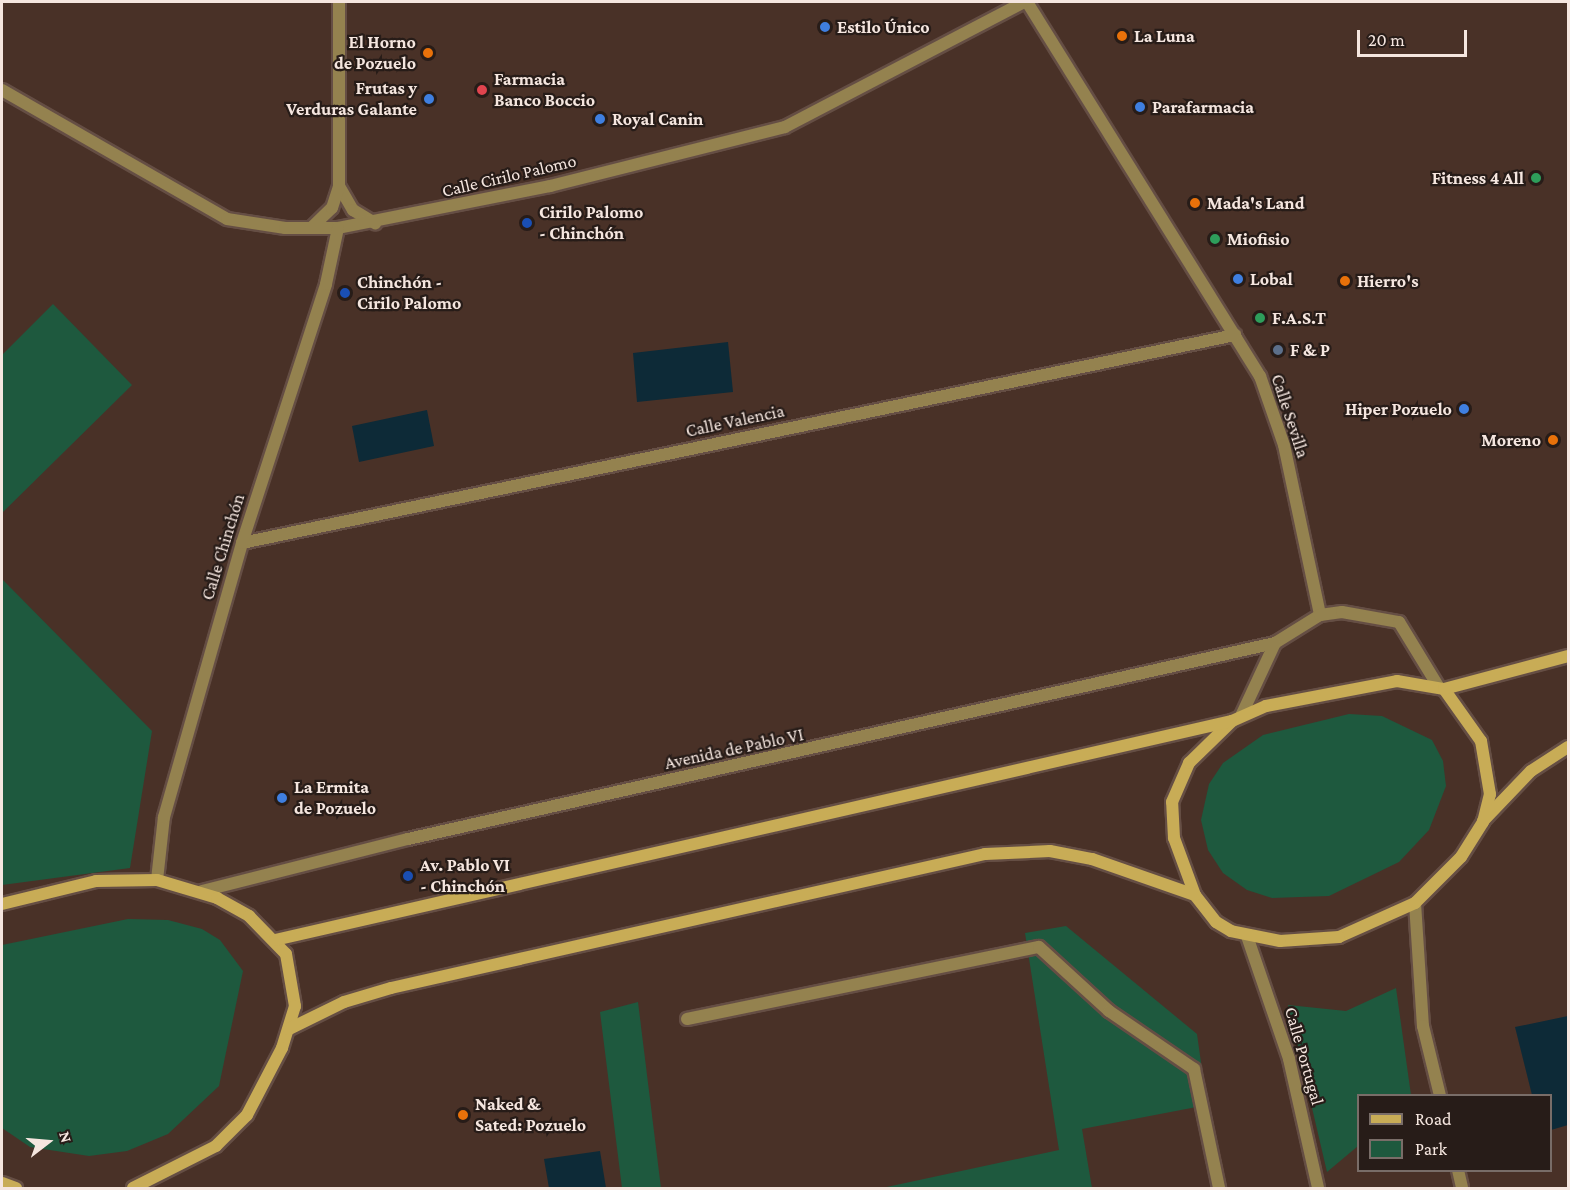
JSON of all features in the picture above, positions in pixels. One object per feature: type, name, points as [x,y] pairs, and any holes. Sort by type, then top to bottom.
[{"type":"main road","points":[[275,940],[1236,718],[1284,700],[1372,683],[1441,688],[1569,656]]},
{"type":"main road","points":[[1441,688],[1481,741],[1490,794],[1482,822]]},
{"type":"main road","points":[[1236,718],[1189,763],[1172,802],[1174,838],[1195,895],[1216,922],[1247,936],[1280,942],[1339,937],[1415,903],[1440,883],[1482,822],[1532,771],[1569,747]]},
{"type":"main road","points":[[289,1029],[344,1002],[391,988],[985,854],[1050,851],[1092,859],[1195,895]]},
{"type":"main road","name":"Avenida de Pablo VI","points":[[2,904],[96,881],[157,880],[202,891],[249,916],[275,940],[292,971],[295,1006],[289,1029],[247,1115],[216,1146],[133,1188]]},
{"type":"main road","points":[[2,1183],[16,1188]]},
{"type":"street","points":[[311,228],[332,208],[339,186],[339,2]]},
{"type":"street","name":"Calle Cirilo Palomo","points":[[2,90],[227,219],[311,228],[338,228],[375,223],[785,127],[1025,2]]},
{"type":"street","name":"Calle Sevilla","points":[[1025,2],[1260,376],[1284,445],[1320,615]]},
{"type":"street","points":[[339,186],[353,210],[375,223]]},
{"type":"street","name":"Calle Chinchón","points":[[157,880],[164,817],[242,543],[326,284],[338,228]]},
{"type":"street","name":"Calle Valencia","points":[[242,543],[1235,335]]},
{"type":"street","points":[[1236,718],[1275,643],[1320,615],[1375,614],[1399,622],[1441,688]]},
{"type":"street","name":"Avenida de Pablo VI","points":[[202,891],[408,838],[1275,643]]},
{"type":"street","points":[[1415,903],[1423,1026],[1440,1094]]},
{"type":"street","name":"Calle Portugal","points":[[1247,936],[1289,1059],[1318,1188]]},
{"type":"street","points":[[687,1019],[1039,947],[1109,1011],[1194,1069],[1219,1188]]},
{"type":"street","points":[[1458,1172],[1462,1188]]},
{"type":"green space","points":[[53,304],[132,385],[2,513],[2,355]]},
{"type":"green space","points":[[2,579],[152,731],[130,868],[2,885]]},
{"type":"green space","points":[[1349,714],[1382,716],[1432,740],[1443,761],[1446,786],[1429,830],[1399,862],[1329,896],[1272,898],[1247,890],[1223,873],[1208,850],[1201,820],[1209,784],[1223,763],[1263,735]]},
{"type":"green space","points":[[128,919],[168,920],[202,929],[220,940],[243,971],[219,1086],[168,1134],[127,1151],[89,1156],[30,1147],[2,1128],[2,945]]},
{"type":"green space","points":[[1066,926],[1197,1034],[1207,1105],[1082,1129],[1092,1188],[882,1188],[1059,1150],[1025,933]]},
{"type":"green space","points":[[1396,988],[1411,1094],[1357,1094],[1357,1147],[1327,1172],[1288,1005],[1346,1011]]},
{"type":"green space","points":[[638,1002],[661,1188],[622,1188],[600,1012]]},
{"type":"water","points":[[728,342],[733,392],[637,402],[633,353]]},
{"type":"water","points":[[427,410],[434,446],[359,462],[352,426]]},
{"type":"water","points":[[1568,1016],[1568,1125],[1552,1130],[1552,1094],[1532,1094],[1515,1027]]},
{"type":"water","points":[[600,1151],[606,1188],[549,1188],[544,1159]]},
{"type":"place","name":"Estilo Único","points":[[825,27]]},
{"type":"place","name":"La Luna","points":[[1122,36]]},
{"type":"place","name":"El Horno de Pozuelo","points":[[428,53]]},
{"type":"place","name":"Farmacia Banco Boccio","points":[[482,90]]},
{"type":"place","name":"Frutas y Verduras Galante","points":[[429,99]]},
{"type":"place","name":"Parafarmacia","points":[[1140,107]]},
{"type":"place","name":"Royal Canin","points":[[600,119]]},
{"type":"place","name":"Fitness 4 All","points":[[1536,178]]},
{"type":"place","name":"Mada's Land","points":[[1195,203]]},
{"type":"place","name":"Cirilo Palomo - Chinchón","points":[[527,223]]},
{"type":"place","name":"Miofisio","points":[[1215,239]]},
{"type":"place","name":"Lobal","points":[[1238,279]]},
{"type":"place","name":"Hierro's","points":[[1345,281]]},
{"type":"place","name":"Chinchón - Cirilo Palomo","points":[[345,293]]},
{"type":"place","name":"F.A.S.T","points":[[1260,318]]},
{"type":"place","name":"F & P","points":[[1278,350]]},
{"type":"place","name":"Hiper Pozuelo","points":[[1464,409]]},
{"type":"place","name":"Moreno","points":[[1553,440]]},
{"type":"place","name":"La Ermita de Pozuelo","points":[[282,798]]},
{"type":"place","name":"Av. Pablo VI - Chinchón","points":[[408,876]]},
{"type":"place","name":"Naked & Sated: Pozuelo","points":[[463,1115]]}]
